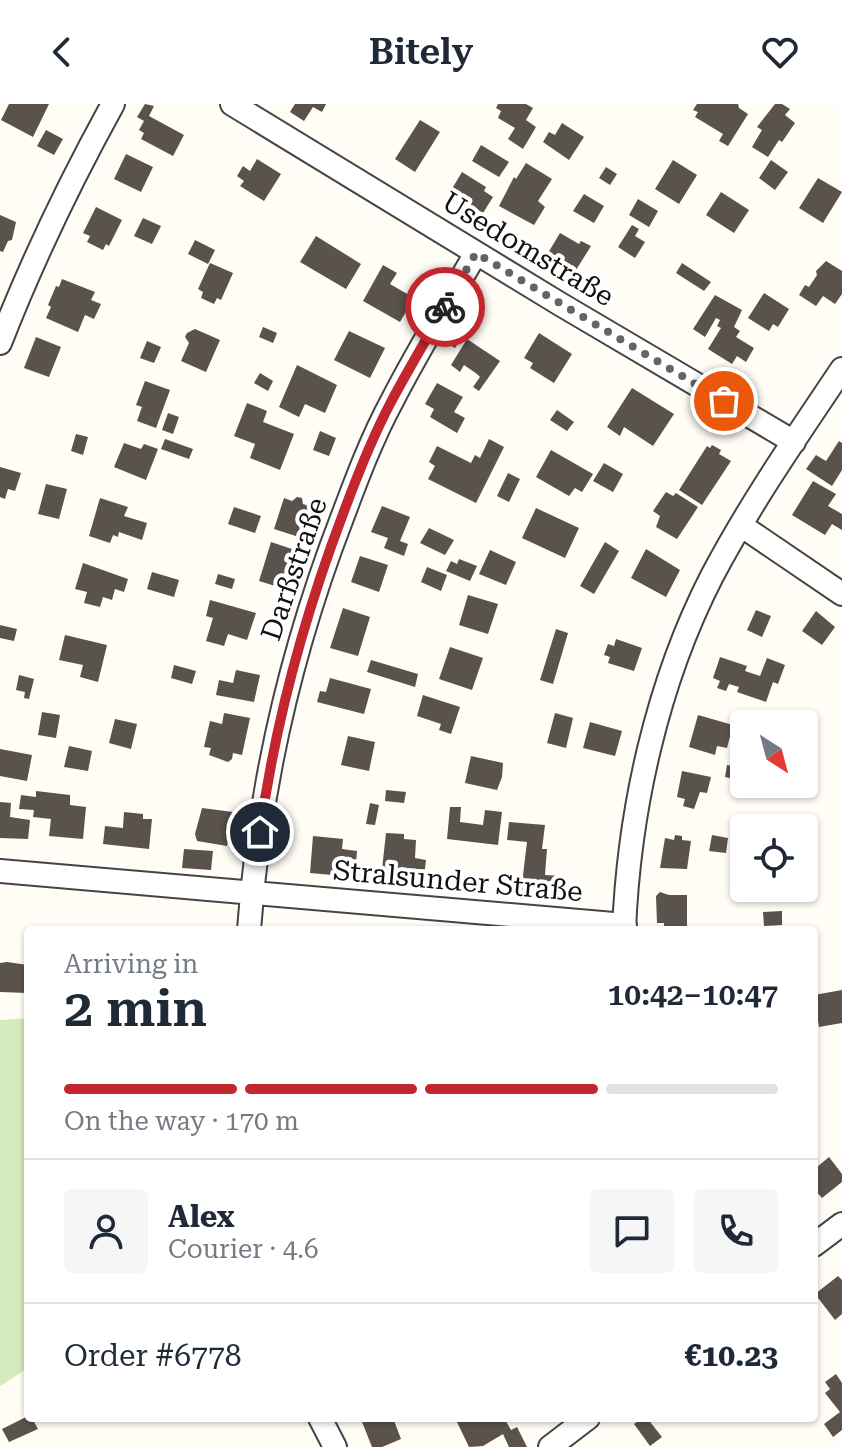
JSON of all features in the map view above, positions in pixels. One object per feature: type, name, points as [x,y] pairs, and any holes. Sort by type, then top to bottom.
[{"type":"street","points":[[0,343],[54,216],[113,104]]},
{"type":"street","name":"Usedomstraße","points":[[232,104],[794,442]]},
{"type":"street","name":"Darßstraße","points":[[249,926],[264,801],[277,730],[326,559],[389,406],[476,253]]},
{"type":"street","points":[[624,926],[634,831],[646,765],[661,710],[697,610],[713,575],[742,526],[842,369]]},
{"type":"street","points":[[742,526],[842,594]]},
{"type":"street","name":"Stralsunder Straße","points":[[0,871],[613,926]]},
{"type":"street","points":[[818,1242],[842,1224]]},
{"type":"street","points":[[322,1422],[335,1447]]},
{"type":"street","points":[[550,1447],[583,1422]]},
{"type":"green space","points":[[24,1018],[24,1371],[0,1386],[0,1020]]},
{"type":"building","points":[[9,104],[49,104],[33,137],[1,120]]},
{"type":"building","points":[[145,104],[154,106],[149,116],[184,135],[173,156],[141,139],[144,133],[139,130],[144,121],[137,117]]},
{"type":"building","points":[[295,104],[326,104],[322,112],[313,107],[304,121],[290,112]]},
{"type":"building","points":[[498,104],[526,104],[533,108],[526,120],[536,127],[523,149],[508,139],[515,128],[498,118],[501,111],[496,108]]},
{"type":"building","points":[[697,104],[738,104],[748,114],[728,146],[719,141],[723,134],[695,117],[698,112],[693,110]]},
{"type":"building","points":[[775,104],[790,109],[785,115],[795,123],[768,157],[752,147],[762,130],[757,127]]},
{"type":"building","points":[[420,120],[440,132],[415,172],[395,159]]},
{"type":"building","points":[[562,123],[584,137],[569,160],[543,142],[549,132],[555,135]]},
{"type":"building","points":[[46,130],[63,139],[54,155],[37,146]]},
{"type":"building","points":[[481,145],[509,162],[499,177],[472,161]]},
{"type":"building","points":[[126,154],[153,167],[141,192],[114,179]]},
{"type":"building","points":[[257,159],[281,174],[264,201],[240,186],[244,181],[237,176],[243,166],[250,171]]},
{"type":"building","points":[[673,160],[697,175],[679,204],[655,189]]},
{"type":"building","points":[[771,160],[788,172],[775,190],[759,178]]},
{"type":"building","points":[[526,163],[552,179],[538,201],[545,207],[534,225],[499,206],[514,177],[516,179]]},
{"type":"building","points":[[606,167],[617,174],[610,185],[599,178]]},
{"type":"building","points":[[462,172],[486,187],[484,191],[493,197],[483,213],[450,192]]},
{"type":"building","points":[[818,178],[842,192],[823,223],[799,208]]},
{"type":"building","points":[[721,192],[749,210],[734,233],[706,215]]},
{"type":"building","points":[[584,194],[604,206],[594,223],[573,211]]},
{"type":"building","points":[[638,199],[658,211],[649,227],[629,215]]},
{"type":"building","points":[[96,207],[122,220],[109,246],[106,244],[103,250],[87,242],[90,236],[83,233]]},
{"type":"building","points":[[0,215],[16,222],[12,240],[8,241],[3,252],[0,251]]},
{"type":"building","points":[[143,218],[161,226],[152,244],[134,236]]},
{"type":"building","points":[[632,225],[639,229],[635,236],[645,242],[635,258],[618,247]]},
{"type":"building","points":[[560,233],[579,244],[581,241],[591,246],[576,270],[548,253]]},
{"type":"building","points":[[316,236],[361,264],[346,289],[300,262]]},
{"type":"building","points":[[195,240],[215,250],[208,264],[188,254]]},
{"type":"building","points":[[826,261],[842,271],[842,294],[835,304],[823,296],[816,306],[799,295],[805,285],[809,287],[817,275],[816,271]]},
{"type":"building","points":[[210,263],[233,273],[221,300],[217,298],[214,304],[201,298],[203,292],[198,289]]},
{"type":"building","points":[[682,263],[711,282],[704,291],[676,273]]},
{"type":"building","points":[[383,265],[397,273],[390,284],[414,298],[400,322],[363,301]]},
{"type":"building","points":[[62,279],[95,292],[91,300],[101,304],[94,319],[85,315],[78,332],[46,318],[51,307],[48,305]]},
{"type":"building","points":[[764,293],[789,309],[778,327],[773,324],[769,331],[748,318]]},
{"type":"building","points":[[715,295],[742,310],[734,327],[740,331],[736,337],[754,348],[746,362],[737,356],[732,364],[708,349],[721,328],[717,326],[720,320],[716,318],[705,337],[693,329]]},
{"type":"building","points":[[263,327],[277,333],[273,343],[259,337]]},
{"type":"building","points":[[450,327],[463,334],[455,348],[443,341]]},
{"type":"building","points":[[195,329],[220,340],[206,372],[181,361],[189,343],[185,337]]},
{"type":"building","points":[[349,331],[385,348],[370,378],[334,360]]},
{"type":"building","points":[[539,333],[572,354],[554,383],[530,368],[533,363],[524,358]]},
{"type":"building","points":[[36,337],[61,347],[49,377],[24,368]]},
{"type":"building","points":[[467,339],[500,361],[479,391],[473,387],[480,377],[477,374],[464,365],[460,372],[451,365]]},
{"type":"building","points":[[147,341],[161,347],[154,363],[140,358]]},
{"type":"building","points":[[297,365],[337,385],[325,413],[305,404],[299,417],[279,407]]},
{"type":"building","points":[[260,373],[273,381],[268,391],[254,383]]},
{"type":"building","points":[[145,381],[170,390],[156,428],[137,421],[142,407],[136,405]]},
{"type":"building","points":[[437,383],[463,397],[454,412],[465,418],[457,433],[430,417],[434,409],[425,404]]},
{"type":"building","points":[[632,388],[674,414],[653,446],[624,427],[620,436],[607,427]]},
{"type":"building","points":[[247,403],[267,411],[263,422],[294,434],[280,470],[250,458],[255,444],[234,436]]},
{"type":"building","points":[[557,410],[574,422],[567,431],[550,420]]},
{"type":"building","points":[[168,413],[179,417],[173,434],[162,430]]},
{"type":"building","points":[[320,431],[336,438],[329,456],[313,450]]},
{"type":"building","points":[[76,434],[88,437],[83,455],[71,451]]},
{"type":"building","points":[[165,439],[193,449],[189,459],[161,449]]},
{"type":"building","points":[[489,439],[504,447],[476,503],[428,479],[435,466],[429,462],[437,446],[471,463],[475,455],[480,458]]},
{"type":"building","points":[[839,441],[842,443],[842,470],[832,486],[806,469],[816,455],[826,461]]},
{"type":"building","points":[[124,443],[141,449],[144,444],[158,449],[146,480],[114,467]]},
{"type":"building","points":[[712,445],[731,461],[702,505],[679,490],[707,446],[710,448]]},
{"type":"building","points":[[551,450],[593,474],[582,492],[575,488],[569,496],[536,477]]},
{"type":"building","points":[[604,463],[623,474],[613,492],[593,481]]},
{"type":"building","points":[[0,467],[21,473],[15,491],[8,489],[5,499],[0,497]]},
{"type":"building","points":[[508,473],[520,479],[509,502],[497,496]]},
{"type":"building","points":[[813,481],[836,494],[828,506],[842,514],[842,530],[832,524],[825,535],[792,515]]},
{"type":"building","points":[[46,484],[67,489],[59,519],[38,514]]},
{"type":"building","points":[[666,492],[673,496],[676,493],[698,507],[677,539],[656,527],[660,516],[653,511]]},
{"type":"building","points":[[100,498],[128,507],[124,516],[147,523],[142,540],[119,532],[118,537],[113,535],[110,543],[89,536]]},
{"type":"building","points":[[284,498],[292,501],[302,498],[303,504],[312,507],[302,538],[274,529]]},
{"type":"building","points":[[382,506],[410,517],[400,541],[408,544],[404,556],[384,548],[388,538],[371,532]]},
{"type":"building","points":[[234,507],[261,516],[255,533],[228,524]]},
{"type":"building","points":[[536,508],[579,528],[565,558],[522,538]]},
{"type":"building","points":[[429,528],[454,540],[445,555],[420,543]]},
{"type":"building","points":[[271,542],[295,550],[285,589],[259,581]]},
{"type":"building","points":[[605,542],[619,551],[594,594],[580,586]]},
{"type":"building","points":[[646,549],[680,570],[666,597],[631,578]]},
{"type":"building","points":[[490,550],[516,562],[506,585],[479,574]]},
{"type":"building","points":[[360,556],[388,565],[379,592],[351,582]]},
{"type":"building","points":[[459,559],[477,566],[470,581],[446,571],[451,561],[457,564]]},
{"type":"building","points":[[83,563],[128,579],[124,592],[115,589],[112,600],[103,597],[100,607],[84,603],[87,592],[75,589]]},
{"type":"building","points":[[427,567],[447,575],[441,591],[421,582]]},
{"type":"building","points":[[152,572],[179,580],[174,597],[147,589]]},
{"type":"building","points":[[218,574],[235,579],[232,589],[215,584]]},
{"type":"building","points":[[468,595],[498,604],[488,634],[459,625]]},
{"type":"building","points":[[210,600],[256,613],[247,640],[228,634],[224,646],[206,641],[213,618],[206,616]]},
{"type":"building","points":[[343,608],[370,617],[358,656],[330,648]]},
{"type":"building","points":[[756,610],[771,616],[762,637],[747,630]]},
{"type":"building","points":[[816,611],[835,627],[822,645],[802,631]]},
{"type":"building","points":[[0,625],[17,629],[14,641],[0,638]]},
{"type":"building","points":[[556,629],[568,633],[553,684],[540,680]]},
{"type":"building","points":[[65,635],[107,645],[98,682],[80,677],[83,665],[59,660]]},
{"type":"building","points":[[616,639],[642,648],[634,671],[608,663],[610,657],[604,655],[608,644],[614,646]]},
{"type":"building","points":[[450,647],[483,658],[472,690],[439,679]]},
{"type":"building","points":[[720,657],[747,666],[745,671],[760,676],[767,658],[785,665],[778,684],[773,682],[766,702],[737,692],[739,687],[729,684],[726,691],[717,688],[720,681],[713,678]]},
{"type":"building","points":[[371,660],[418,674],[415,687],[367,672]]},
{"type":"building","points":[[174,665],[196,671],[192,684],[171,678]]},
{"type":"building","points":[[236,670],[260,675],[254,702],[216,695],[219,680],[233,683]]},
{"type":"building","points":[[19,675],[34,679],[29,699],[24,698],[25,692],[16,690]]},
{"type":"building","points":[[330,678],[371,689],[364,714],[317,702],[320,691],[326,692]]},
{"type":"building","points":[[423,695],[460,707],[451,734],[439,730],[441,724],[417,716]]},
{"type":"building","points":[[42,712],[60,715],[56,738],[38,735]]},
{"type":"building","points":[[224,713],[250,718],[242,755],[233,753],[228,762],[209,755],[211,748],[204,747],[210,721],[222,724]]},
{"type":"building","points":[[555,713],[573,718],[566,748],[547,743]]},
{"type":"building","points":[[698,715],[730,724],[727,748],[717,746],[715,755],[689,747]]},
{"type":"building","points":[[115,719],[137,724],[131,749],[109,743]]},
{"type":"building","points":[[590,722],[622,731],[615,756],[583,748]]},
{"type":"building","points":[[348,736],[375,742],[369,771],[341,765]]},
{"type":"building","points":[[69,746],[92,751],[88,771],[64,767]]},
{"type":"building","points":[[0,749],[32,755],[27,781],[0,776]]},
{"type":"building","points":[[471,756],[503,763],[497,790],[465,783]]},
{"type":"building","points":[[727,765],[730,765],[730,778],[725,777]]},
{"type":"building","points":[[682,771],[711,777],[707,793],[700,792],[694,809],[683,806],[685,799],[677,797]]},
{"type":"building","points":[[386,790],[406,792],[404,803],[385,801]]},
{"type":"building","points":[[36,791],[70,795],[70,805],[86,807],[83,839],[49,836],[51,819],[33,817],[34,810],[19,809],[21,795],[36,797]]},
{"type":"building","points":[[0,802],[11,803],[10,817],[30,820],[28,839],[0,838]]},
{"type":"building","points":[[370,803],[379,805],[375,825],[366,824]]},
{"type":"building","points":[[450,807],[461,807],[460,822],[483,825],[485,810],[502,812],[498,845],[447,839]]},
{"type":"building","points":[[202,808],[233,812],[227,846],[197,841],[195,834]]},
{"type":"building","points":[[124,812],[143,814],[143,819],[152,819],[149,849],[103,844],[105,826],[123,828]]},
{"type":"building","points":[[509,822],[545,825],[542,849],[547,849],[545,875],[563,876],[562,895],[521,892],[527,842],[507,840]]},
{"type":"building","points":[[386,833],[404,834],[404,839],[416,840],[415,858],[426,860],[423,886],[402,885],[403,880],[381,878]]},
{"type":"building","points":[[675,835],[691,841],[687,869],[660,868],[665,838],[674,840]]},
{"type":"building","points":[[712,835],[728,838],[726,853],[709,851]]},
{"type":"building","points":[[313,836],[343,839],[342,849],[357,851],[355,877],[310,873]]},
{"type":"building","points":[[184,849],[213,851],[211,870],[182,868]]},
{"type":"building","points":[[660,892],[687,895],[687,926],[657,923],[656,896]]},
{"type":"building","points":[[782,911],[782,925],[764,926],[763,912]]},
{"type":"building","points":[[0,963],[24,964],[24,993],[0,992]]},
{"type":"building","points":[[842,990],[842,1023],[819,1027],[818,994]]},
{"type":"building","points":[[829,1157],[842,1174],[842,1182],[822,1198],[818,1194],[818,1166]]},
{"type":"building","points":[[838,1276],[842,1280],[842,1314],[835,1320],[818,1298],[818,1292]]},
{"type":"building","points":[[836,1374],[842,1383],[842,1430],[833,1437],[824,1424],[840,1412],[825,1393],[830,1389],[825,1382]]},
{"type":"building","points":[[24,1418],[24,1422],[34,1422],[38,1429],[9,1442],[2,1429]]},
{"type":"building","points":[[362,1422],[395,1422],[401,1439],[382,1447],[372,1447]]},
{"type":"building","points":[[457,1422],[506,1422],[511,1430],[517,1427],[527,1447],[509,1447],[503,1434],[483,1446],[469,1447]]},
{"type":"building","points":[[650,1422],[662,1437],[650,1446],[634,1424]]},
{"type":"way so far","points":[[445,307],[476,253],[724,401]]},
{"type":"route","points":[[260,832],[277,730],[326,559],[389,406],[445,307]]}]
